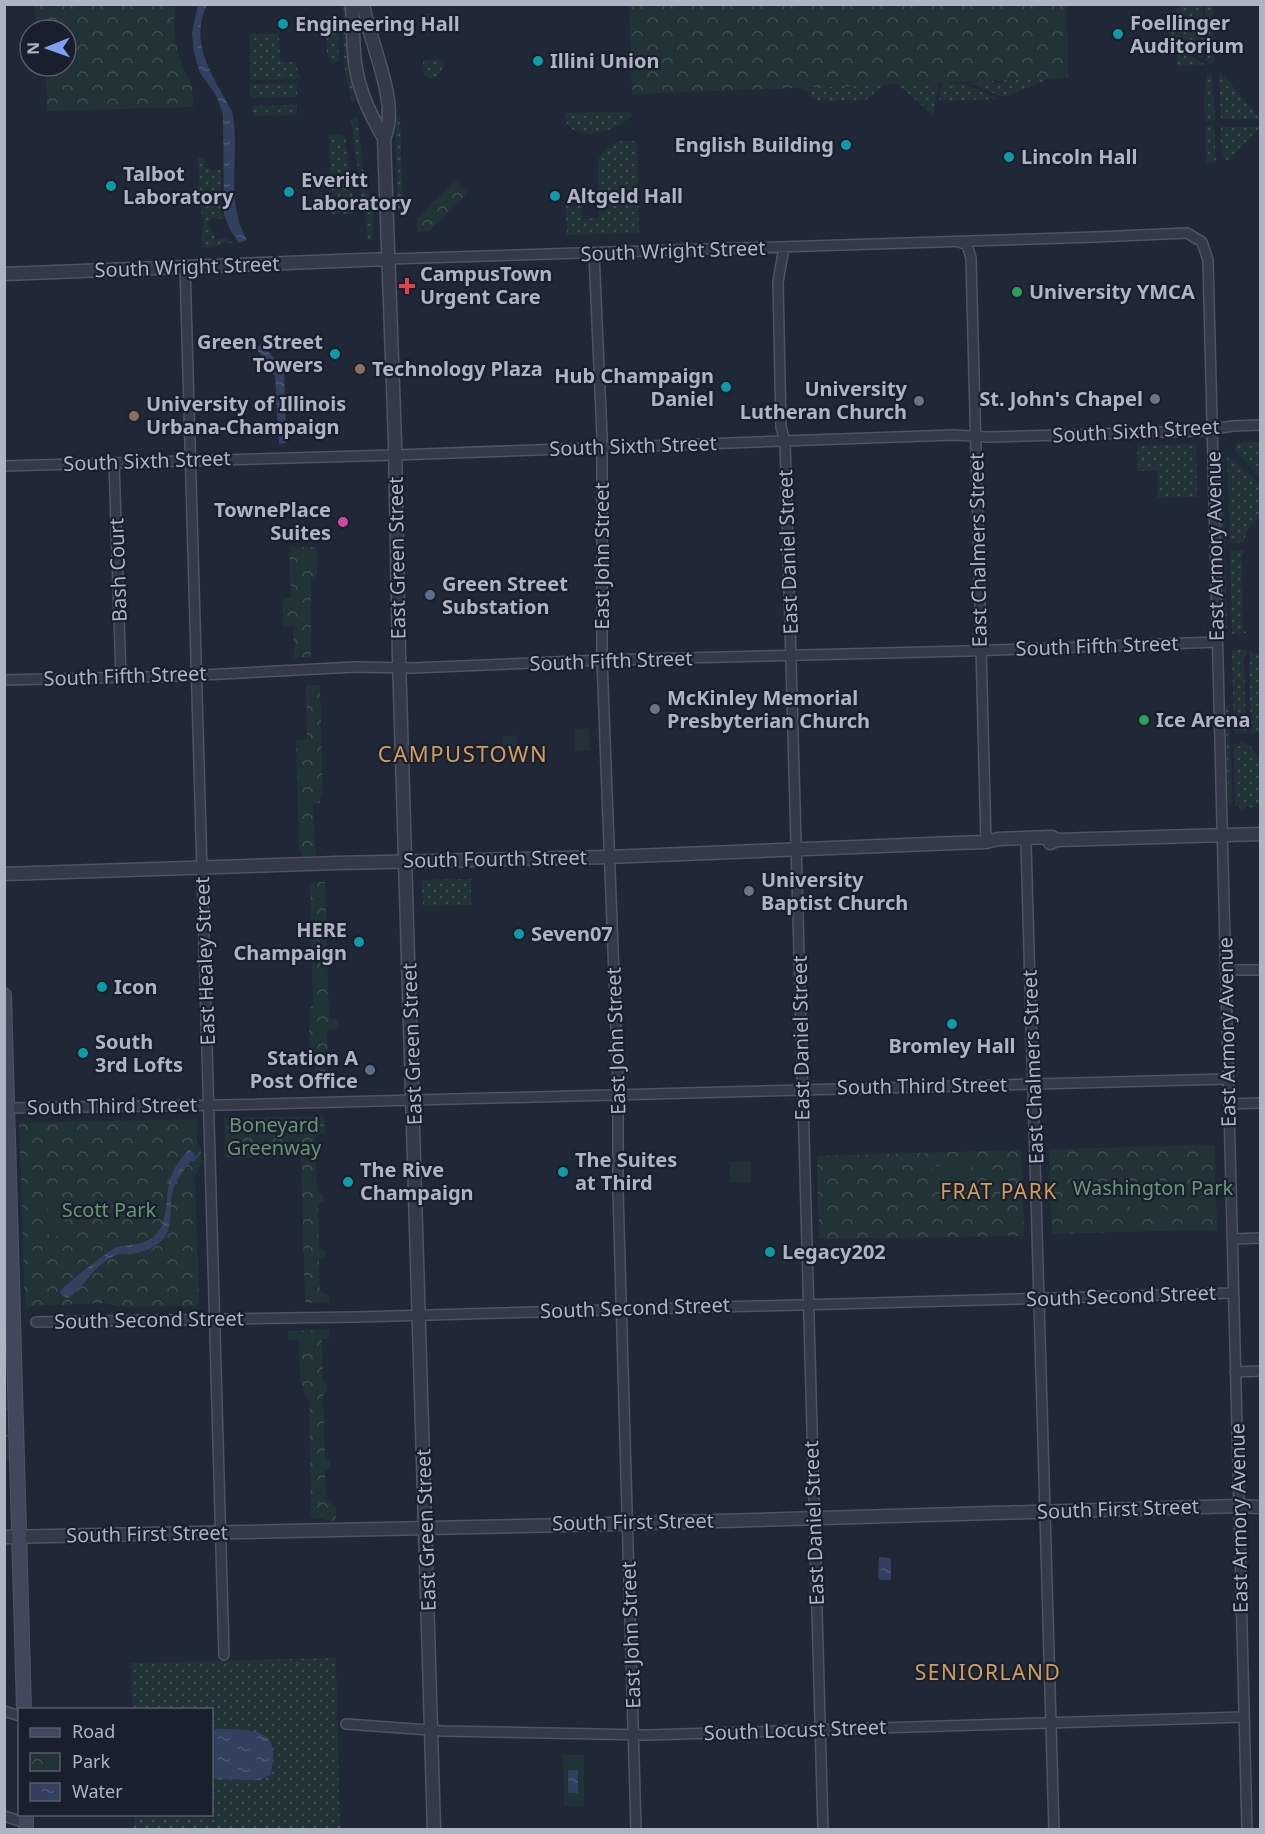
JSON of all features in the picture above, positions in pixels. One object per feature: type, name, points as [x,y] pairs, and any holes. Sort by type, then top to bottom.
[{"type":"main road","points":[[4,995],[9,1319],[20,1537],[24,1708]]},
{"type":"street","points":[[352,4],[355,73],[370,113],[384,138]]},
{"type":"street","name":"East Green Street","points":[[363,4],[388,105],[389,129],[384,138],[434,1830]]},
{"type":"street","name":"South Wright Street","points":[[4,274],[1172,233],[1187,233],[1197,238]]},
{"type":"street","name":"East Armory Avenue","points":[[1197,238],[1204,246],[1208,260],[1247,1830]]},
{"type":"street","points":[[971,258],[975,247],[981,240]]},
{"type":"street","points":[[957,241],[967,245],[971,258]]},
{"type":"street","name":"East Daniel Street","points":[[784,247],[778,290],[781,427],[785,441],[823,1830]]},
{"type":"street","name":"East John Street","points":[[594,253],[602,447],[602,660],[608,857],[609,872],[612,878],[618,1095],[618,1191],[636,1830]]},
{"type":"street","name":"East Chalmers Street","points":[[971,258],[986,842]]},
{"type":"street","name":"East Healey Street","points":[[185,267],[225,1655]]},
{"type":"street","name":"South Sixth Street","points":[[4,466],[395,455],[942,435],[1212,430],[1233,426],[1260,425]]},
{"type":"street","name":"Bash Court","points":[[114,462],[121,677]]},
{"type":"street","name":"South Fifth Street","points":[[4,680],[1217,642]]},
{"type":"street","name":"South Fourth Street","points":[[986,842],[998,845],[1052,843],[1057,840],[1260,834]]},
{"type":"street","name":"South Fourth Street","points":[[4,874],[608,857],[986,842],[1005,838],[1052,837],[1057,840]]},
{"type":"street","name":"East Chalmers Street","points":[[1026,844],[1054,1830]]},
{"type":"street","points":[[1226,970],[1260,970]]},
{"type":"street","name":"South Third Street","points":[[6,1108],[209,1105],[1228,1079]]},
{"type":"street","points":[[1229,1104],[1260,1103]]},
{"type":"street","points":[[1232,1239],[1260,1238]]},
{"type":"street","name":"South Second Street","points":[[36,1322],[621,1310],[808,1303],[1233,1293]]},
{"type":"street","points":[[1235,1371],[1260,1371]]},
{"type":"street","name":"South First Street","points":[[4,1537],[1260,1507]]},
{"type":"street","name":"South Locust Street","points":[[346,1724],[372,1727],[633,1735],[1244,1717]]},
{"type":"street","points":[[4,1816],[26,1822]]},
{"type":"green space","points":[[1183,4],[1202,5],[1203,58],[1184,49],[1170,36],[1168,26],[1171,16]]},
{"type":"green space","points":[[34,5],[176,5],[175,42],[192,87],[193,107],[47,111],[46,78],[78,78],[78,18],[36,18]]},
{"type":"green space","points":[[342,5],[346,5],[348,70],[356,101],[352,101],[345,71]]},
{"type":"green space","points":[[629,5],[1067,5],[1068,78],[632,94]]},
{"type":"green space","points":[[1205,5],[1213,5],[1214,62],[1212,63],[1206,60]]},
{"type":"green space","points":[[431,13],[438,17],[443,29],[422,32],[422,19],[425,14]]},
{"type":"green space","points":[[326,16],[338,16],[339,62],[333,63],[327,54]]},
{"type":"green space","points":[[250,34],[279,34],[280,62],[295,62],[301,79],[250,80]]},
{"type":"green space","points":[[1184,53],[1204,65],[1177,66],[1176,55]]},
{"type":"green space","points":[[423,61],[444,62],[437,77],[431,79],[424,75]]},
{"type":"green space","points":[[1212,72],[1215,121],[1205,122],[1204,96],[1207,73]]},
{"type":"green space","points":[[1221,72],[1260,119],[1221,119],[1219,73]]},
{"type":"green space","points":[[1045,78],[1045,81],[1007,96],[1000,96],[970,83],[993,80],[994,83],[1004,83],[1004,80]]},
{"type":"green space","points":[[939,82],[933,115],[899,84]]},
{"type":"green space","points":[[942,82],[963,84],[998,99],[939,101]]},
{"type":"green space","points":[[297,83],[297,97],[250,98],[250,84]]},
{"type":"green space","points":[[885,84],[866,100],[818,101],[800,88]]},
{"type":"green space","points":[[297,105],[297,115],[253,116],[252,106]]},
{"type":"green space","points":[[628,112],[633,114],[626,121],[616,127],[594,133],[574,130],[567,124],[564,113]]},
{"type":"green space","points":[[400,116],[403,217],[398,217],[395,117]]},
{"type":"green space","points":[[357,118],[365,182],[360,184],[351,119]]},
{"type":"green space","points":[[1214,125],[1216,162],[1206,163],[1205,126]]},
{"type":"green space","points":[[1221,127],[1260,127],[1228,161],[1225,158],[1222,150]]},
{"type":"green space","points":[[329,135],[345,136],[350,172],[347,176],[333,176],[330,172]]},
{"type":"green space","points":[[617,141],[637,141],[639,233],[567,235],[566,206],[581,206],[582,219],[599,218],[598,161],[600,156]]},
{"type":"green space","points":[[204,157],[205,166],[212,171],[221,170],[221,208],[224,219],[212,218],[207,224],[211,227],[216,240],[228,237],[232,243],[222,243],[222,246],[204,247],[202,245],[203,221],[199,200],[198,158]]},
{"type":"green space","points":[[455,180],[468,193],[430,231],[417,232],[417,219]]},
{"type":"green space","points":[[334,183],[351,184],[355,214],[332,214],[331,187],[334,187]]},
{"type":"green space","points":[[366,187],[374,206],[373,239],[368,239],[360,188]]},
{"type":"green space","points":[[1260,442],[1260,477],[1235,451],[1236,443]]},
{"type":"green space","points":[[1196,444],[1197,497],[1157,498],[1157,470],[1138,471],[1137,446]]},
{"type":"green space","points":[[1219,452],[1223,452],[1227,629],[1224,629]]},
{"type":"green space","points":[[1227,454],[1260,484],[1260,518],[1247,530],[1244,542],[1230,543]]},
{"type":"green space","points":[[289,547],[317,547],[317,575],[311,579],[311,658],[294,658],[293,627],[283,627],[283,599],[291,598]]},
{"type":"green space","points":[[1244,550],[1242,555],[1243,630],[1246,630],[1246,633],[1232,634],[1230,551]]},
{"type":"green space","points":[[1232,650],[1247,650],[1247,655],[1244,656],[1246,729],[1249,733],[1234,734]]},
{"type":"green space","points":[[1249,651],[1259,655],[1260,733],[1251,733]]},
{"type":"green space","points":[[306,685],[320,685],[323,797],[320,797],[320,803],[313,804],[316,856],[303,856],[299,849],[296,740],[307,739]]},
{"type":"green space","points":[[1229,705],[1232,804],[1228,804],[1226,706]]},
{"type":"green space","points":[[589,728],[590,750],[575,751],[574,729]]},
{"type":"green space","points":[[517,735],[517,755],[503,755],[503,736]]},
{"type":"green space","points":[[1241,742],[1249,745],[1254,751],[1258,758],[1261,776],[1260,802],[1253,808],[1245,806],[1244,811],[1241,811],[1239,806],[1235,806],[1234,745],[1240,746]]},
{"type":"green space","points":[[471,879],[471,905],[423,906],[422,880]]},
{"type":"green space","name":"Boneyard Greenway","points":[[310,882],[325,882],[329,1019],[338,1019],[338,1029],[327,1030],[329,1084],[338,1084],[338,1088],[315,1088],[315,1069],[309,1058],[309,1007],[313,1006]]},
{"type":"green space","name":"Boneyard Greenway","points":[[324,1116],[325,1133],[315,1136],[317,1191],[323,1195],[324,1201],[318,1204],[319,1248],[326,1252],[326,1257],[319,1260],[320,1291],[329,1296],[329,1302],[305,1303],[301,1157],[225,1158],[224,1118]]},
{"type":"green space","name":"Scott Park","points":[[197,1119],[197,1142],[201,1149],[201,1163],[195,1176],[199,1306],[119,1307],[106,1303],[34,1306],[25,1310],[19,1123]]},
{"type":"green space","name":"Washington Park","points":[[1215,1145],[1217,1231],[1052,1234],[1049,1149]]},
{"type":"green space","name":"Washington Park","points":[[1021,1150],[1024,1236],[819,1239],[817,1156]]},
{"type":"green space","points":[[751,1161],[751,1182],[730,1182],[730,1162]]},
{"type":"green space","points":[[971,1165],[972,1188],[933,1189],[933,1166]]},
{"type":"green space","points":[[1131,1200],[1162,1201],[1161,1217],[1130,1216]]},
{"type":"green space","points":[[48,1204],[64,1204],[65,1236],[49,1236]]},
{"type":"green space","points":[[329,1330],[329,1339],[322,1339],[323,1381],[327,1385],[327,1392],[323,1395],[325,1458],[330,1461],[330,1468],[325,1471],[326,1501],[336,1506],[336,1519],[333,1521],[311,1517],[309,1402],[300,1381],[299,1340],[288,1340],[288,1331]]},
{"type":"green space","points":[[4,1332],[9,1461],[5,1462],[4,1461]]},
{"type":"green space","points":[[336,1658],[340,1829],[134,1829],[134,1816],[213,1816],[213,1708],[132,1708],[131,1663]]},
{"type":"green space","points":[[563,1755],[584,1755],[584,1806],[564,1806]]},
{"type":"water","points":[[198,4],[207,5],[200,33],[206,60],[232,111],[236,209],[247,240],[239,243],[224,215],[223,114],[216,95],[200,73],[194,53],[192,33]]},
{"type":"water","points":[[262,343],[284,371],[286,443],[279,444],[275,376],[256,348]]},
{"type":"water","points":[[189,1149],[198,1157],[191,1161],[175,1185],[171,1199],[169,1225],[163,1239],[155,1246],[145,1250],[109,1258],[68,1298],[61,1295],[60,1292],[69,1283],[106,1254],[118,1247],[144,1242],[157,1233],[163,1221],[171,1176]]},
{"type":"water","points":[[879,1557],[891,1558],[890,1580],[878,1578]]},
{"type":"water","points":[[213,1730],[252,1731],[268,1739],[272,1747],[273,1759],[270,1775],[260,1780],[213,1779]]},
{"type":"water","points":[[568,1770],[578,1770],[578,1793],[568,1793]]},
{"type":"place","name":"Engineering Hall","points":[[283,24]]},
{"type":"place","name":"Foellinger Auditorium","points":[[1118,34]]},
{"type":"place","name":"Illini Union","points":[[538,61]]},
{"type":"place","name":"English Building","points":[[846,145]]},
{"type":"place","name":"Lincoln Hall","points":[[1009,157]]},
{"type":"place","name":"Talbot Laboratory","points":[[111,186]]},
{"type":"place","name":"Everitt Laboratory","points":[[289,192]]},
{"type":"place","name":"Altgeld Hall","points":[[555,196]]},
{"type":"place","name":"CampusTown Urgent Care","points":[[407,286]]},
{"type":"place","name":"University YMCA","points":[[1017,292]]},
{"type":"place","name":"Green Street Towers","points":[[335,354]]},
{"type":"place","name":"Technology Plaza","points":[[360,369]]},
{"type":"place","name":"Hub Champaign Daniel","points":[[726,387]]},
{"type":"place","name":"St. John's Chapel","points":[[1155,399]]},
{"type":"place","name":"University Lutheran Church","points":[[919,401]]},
{"type":"place","name":"University of Illinois Urbana-Champaign","points":[[134,416]]},
{"type":"place","name":"TownePlace Suites","points":[[343,522]]},
{"type":"place","name":"Green Street Substation","points":[[430,595]]},
{"type":"place","name":"McKinley Memorial Presbyterian Church","points":[[655,709]]},
{"type":"place","name":"Ice Arena","points":[[1144,720]]},
{"type":"place","name":"University Baptist Church","points":[[749,891]]},
{"type":"place","name":"Seven07","points":[[519,934]]},
{"type":"place","name":"HERE Champaign","points":[[359,942]]},
{"type":"place","name":"Icon","points":[[102,987]]},
{"type":"place","name":"Bromley Hall","points":[[952,1024]]},
{"type":"place","name":"South 3rd Lofts","points":[[83,1053]]},
{"type":"place","name":"Station A Post Office","points":[[370,1070]]},
{"type":"place","name":"The Suites at Third","points":[[563,1172]]},
{"type":"place","name":"The Rive Champaign","points":[[348,1182]]},
{"type":"place","name":"Legacy202","points":[[770,1252]]},
{"type":"district","name":"CAMPUSTOWN","points":[[463,754]]},
{"type":"district","name":"FRAT PARK","points":[[999,1192]]},
{"type":"district","name":"SENIORLAND","points":[[988,1673]]}]
